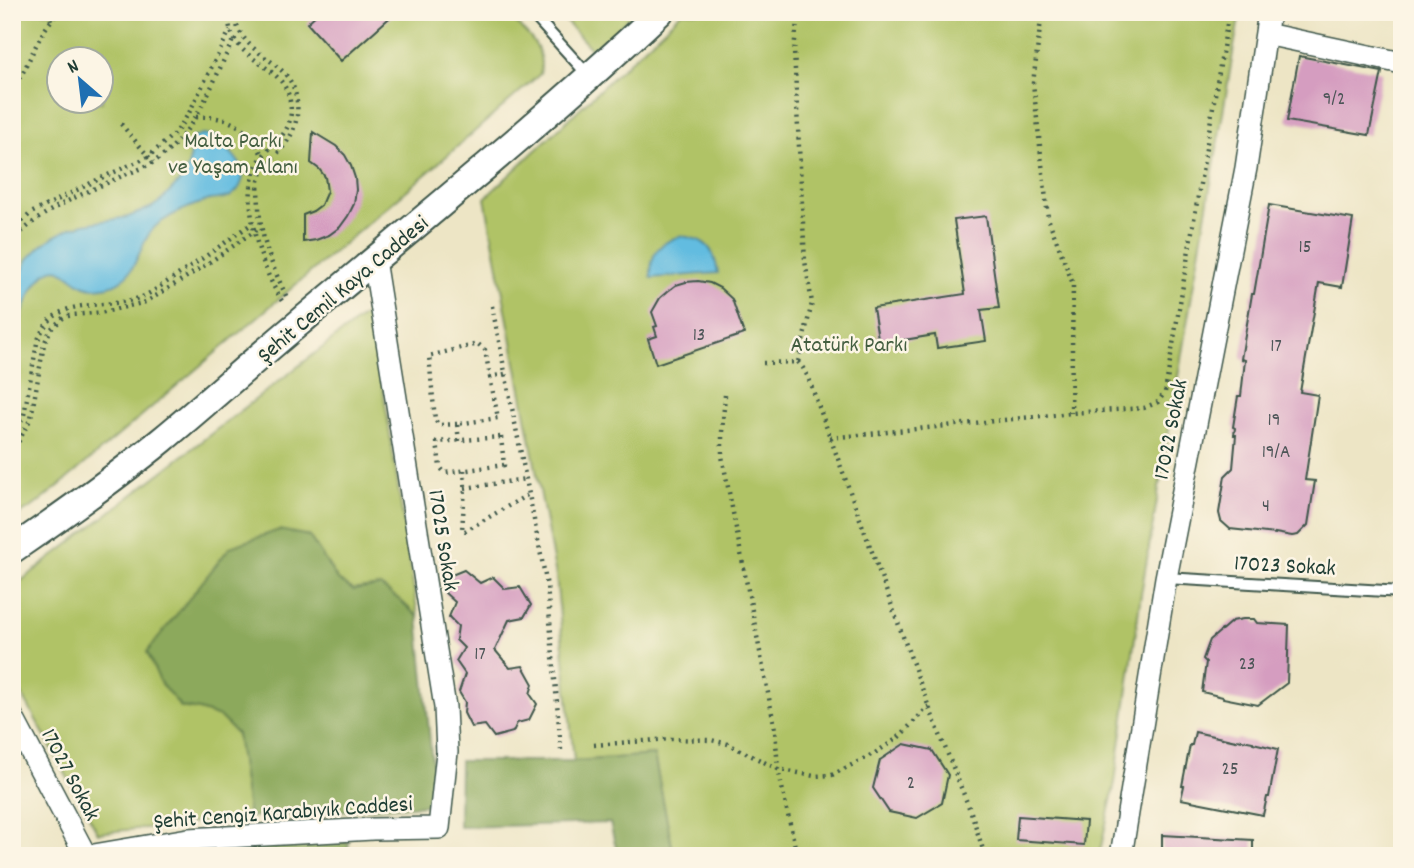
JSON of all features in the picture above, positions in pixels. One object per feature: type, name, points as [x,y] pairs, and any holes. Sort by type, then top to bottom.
[{"type":"street","name":"Şehit Cemil Kaya Caddesi","points":[[12,550],[160,441],[468,183],[590,78],[660,12]]},
{"type":"street","name":"17022 Sokak","points":[[1121,856],[1166,578],[1246,168],[1269,12]]},
{"type":"street","points":[[1266,34],[1402,63]]},
{"type":"street","name":"17025 Sokak","points":[[374,260],[445,707],[447,752],[439,828]]},
{"type":"street","name":"17027 Sokak","points":[[12,716],[87,856]]},
{"type":"street","name":"Şehit Cengiz Karabıyık Caddesi","points":[[87,856],[188,839],[439,828]]},
{"type":"lane","points":[[531,12],[590,78]]},
{"type":"lane","name":"17023 Sokak","points":[[1166,578],[1402,592]]},
{"type":"path","points":[[48,12],[51,20]]},
{"type":"path","points":[[12,90],[27,66],[41,34],[59,12]]},
{"type":"path","points":[[227,12],[234,38],[283,81],[290,100],[291,110],[284,133],[263,156],[252,179],[251,194],[254,232],[266,272],[276,292],[298,323]]},
{"type":"path","points":[[234,12],[240,34],[289,77],[297,99],[296,124],[290,137],[264,169],[258,194],[261,227],[273,269],[298,323]]},
{"type":"path","points":[[798,12],[794,50],[805,261],[812,303],[798,362]]},
{"type":"path","points":[[1042,12],[1032,83],[1048,218],[1073,284],[1071,413]]},
{"type":"path","points":[[830,438],[1144,408],[1158,402],[1165,392],[1229,12]]},
{"type":"path","points":[[12,230],[31,213],[148,157],[177,131],[189,113],[235,19]]},
{"type":"path","points":[[12,242],[35,219],[153,162],[176,141],[196,117],[234,38]]},
{"type":"path","points":[[196,117],[219,118],[231,122],[250,136],[263,156]]},
{"type":"path","points":[[121,124],[153,162]]},
{"type":"path","points":[[12,440],[24,415],[40,333],[52,317],[72,307],[102,305],[137,299],[148,294],[253,223]]},
{"type":"path","points":[[12,454],[31,418],[46,336],[56,323],[73,314],[104,312],[146,302],[261,227]]},
{"type":"path","points":[[492,306],[547,586],[561,750]]},
{"type":"path","points":[[478,344],[485,349],[498,418],[457,424],[439,425],[435,420],[429,356],[478,344]]},
{"type":"path","points":[[763,363],[798,362]]},
{"type":"path","points":[[798,362],[808,377],[985,856]]},
{"type":"path","points":[[490,377],[505,374]]},
{"type":"path","points":[[725,395],[722,456],[775,729],[778,769],[797,856]]},
{"type":"path","points":[[457,424],[459,441]]},
{"type":"path","points":[[501,437],[504,465],[464,470],[445,473],[440,467],[437,442],[501,437]]},
{"type":"path","points":[[464,470],[462,530],[465,531],[529,494]]},
{"type":"path","points":[[465,488],[526,479]]},
{"type":"path","points":[[594,745],[669,739],[711,740],[728,744],[778,769],[814,776],[832,775],[898,738],[929,706]]},
{"type":"green space","name":"Malta Parkı ve Yaşam Alanı","points":[[12,12],[504,12],[526,32],[540,54],[540,74],[35,505],[12,519]]},
{"type":"green space","points":[[557,12],[634,12],[595,53]]},
{"type":"green space","name":"Atatürk Parkı","points":[[682,12],[1240,12],[1141,594],[1115,782],[1099,856],[674,856],[654,755],[574,761],[556,576],[485,198]]},
{"type":"green space","points":[[371,310],[418,617],[380,586],[353,590],[338,580],[309,536],[181,707],[220,717],[237,734],[249,817],[98,833],[12,676],[12,588]]},
{"type":"green space","points":[[279,530],[309,536],[338,580],[353,590],[380,586],[418,617],[433,773],[427,805],[249,817],[237,734],[220,717],[181,707],[161,684],[147,652],[230,547]]},
{"type":"green space","points":[[654,755],[674,856],[618,856],[610,823],[459,827],[460,761],[574,761]]},
{"type":"green space","points":[[349,842],[347,856],[223,856],[222,848]]},
{"type":"water","points":[[202,135],[215,136],[240,164],[243,177],[238,189],[231,196],[197,204],[161,222],[147,237],[133,266],[120,281],[96,288],[83,285],[63,271],[53,270],[42,277],[30,295],[19,324],[19,363],[12,394],[12,293],[28,259],[53,237],[68,229],[128,217],[162,200],[181,180],[188,167],[192,138]]},
{"type":"water","points":[[681,236],[708,246],[718,273],[651,278],[652,262],[657,250],[666,242]]},
{"type":"building","points":[[319,12],[396,12],[341,61],[307,23]]},
{"type":"building","points":[[1299,56],[1382,72],[1369,135],[1287,121]]},
{"type":"building","points":[[313,132],[345,155],[355,178],[356,190],[354,204],[340,227],[329,235],[303,242],[303,215],[321,205],[327,191],[325,177],[311,163]]},
{"type":"building","points":[[1269,205],[1353,219],[1342,287],[1319,283],[1300,392],[1318,395],[1305,480],[1315,481],[1308,525],[1298,535],[1292,536],[1230,529],[1221,521],[1219,513],[1225,476],[1233,468],[1236,435],[1233,427],[1238,396],[1241,396],[1245,360],[1241,359]]},
{"type":"building","points":[[986,216],[999,308],[981,310],[986,341],[937,348],[935,335],[879,344],[873,308],[965,294],[954,220]]},
{"type":"building","points":[[698,281],[720,288],[732,299],[744,334],[656,364],[648,339],[657,336],[652,312],[660,298],[676,285]]},
{"type":"building","points":[[464,570],[480,583],[493,577],[505,589],[520,587],[531,605],[524,617],[509,620],[495,650],[510,668],[523,666],[533,684],[530,694],[537,704],[529,720],[517,723],[513,732],[494,737],[485,725],[471,727],[464,713],[465,702],[459,692],[465,674],[456,661],[464,648],[456,640],[458,626],[449,617],[455,602],[445,593],[449,576]]},
{"type":"building","points":[[1254,619],[1257,623],[1289,625],[1287,683],[1258,705],[1202,692],[1206,662],[1203,659],[1210,640],[1232,621]]},
{"type":"building","points":[[1195,732],[1278,749],[1263,815],[1181,799],[1190,745]]},
{"type":"building","points":[[904,744],[932,750],[948,775],[942,803],[917,818],[889,812],[873,788],[880,760]]},
{"type":"building","points":[[1018,816],[1086,821],[1084,845],[1016,840]]},
{"type":"building","points":[[1162,835],[1253,840],[1253,856],[1162,856]]}]
